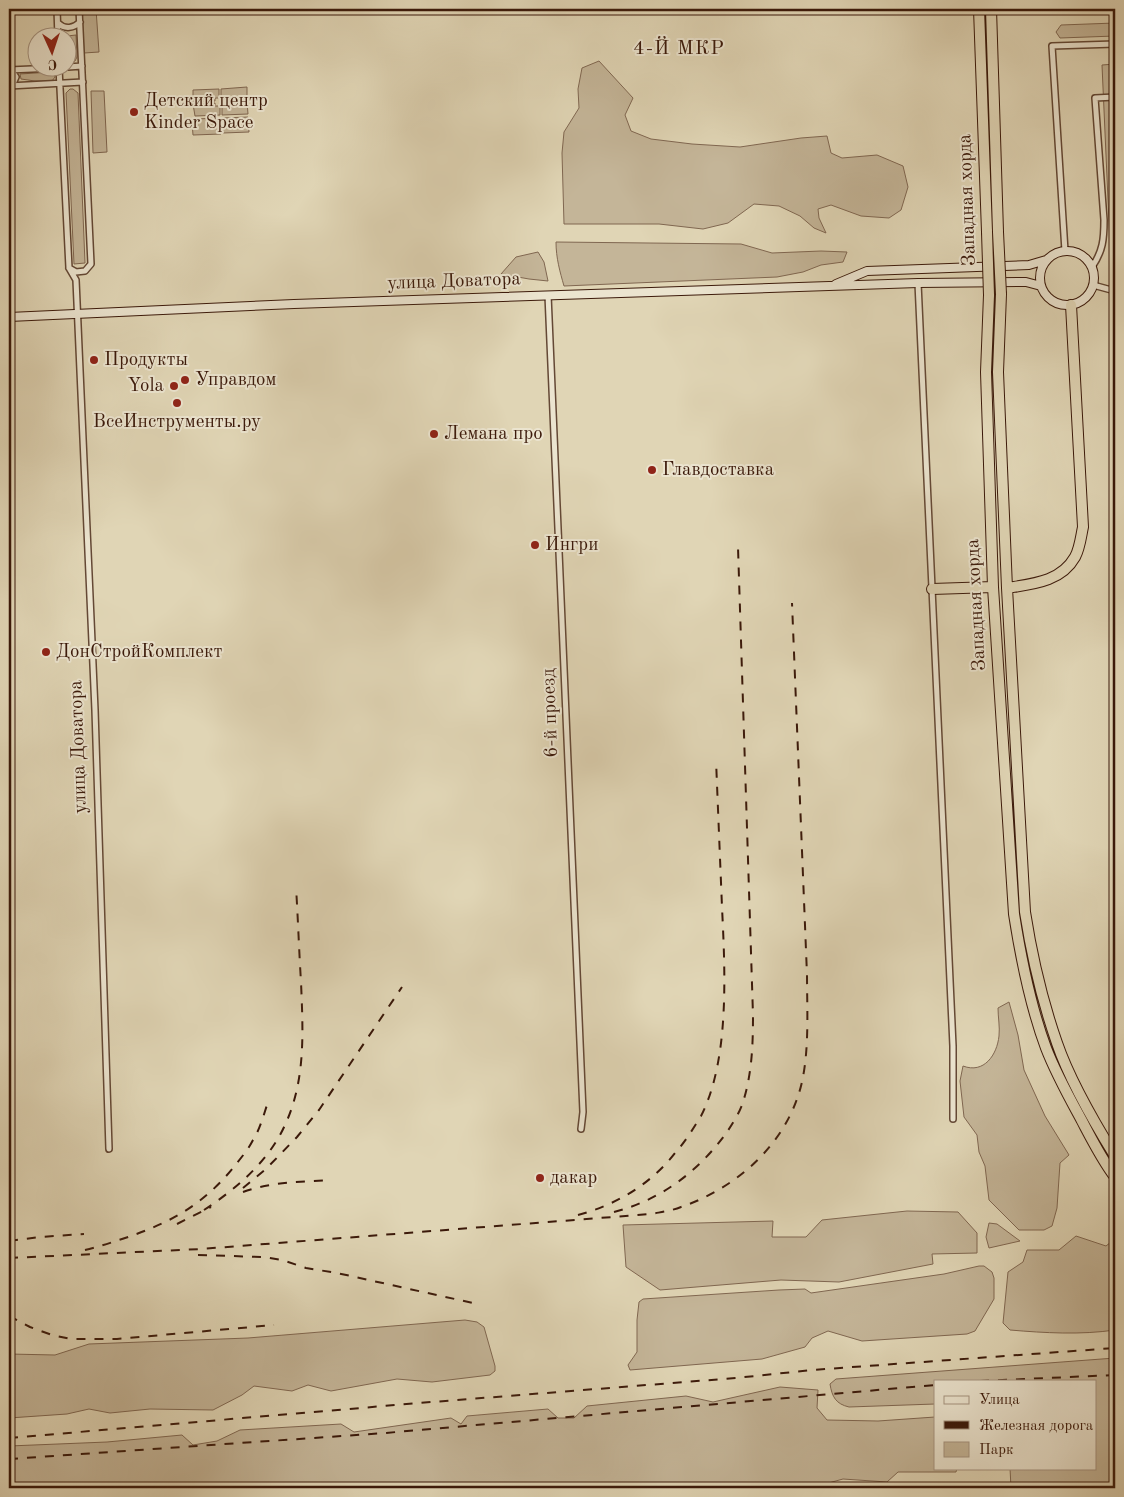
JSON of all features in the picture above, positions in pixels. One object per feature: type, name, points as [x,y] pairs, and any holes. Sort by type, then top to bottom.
[{"type":"highway","name":"Западная хорда","points":[[979,9],[989,294],[986,372],[993,587],[1013,904],[1020,953],[1046,1048],[1065,1090],[1115,1177]]},
{"type":"highway","name":"Западная хорда","points":[[991,9],[1000,294],[998,372],[1007,588],[1025,912],[1039,983],[1058,1044],[1072,1077],[1115,1156]]},
{"type":"highway","points":[[1007,588],[1040,583],[1054,577],[1067,568],[1076,556],[1080,544],[1083,526],[1071,305]]},
{"type":"highway","points":[[932,589],[993,587]]},
{"type":"street","points":[[57,9],[58,28]]},
{"type":"street","points":[[76,280],[91,264],[80,9]]},
{"type":"street","points":[[58,23],[69,28],[80,22]]},
{"type":"street","points":[[1065,251],[1052,46],[1115,44]]},
{"type":"street","points":[[78,66],[82,66]]},
{"type":"street","points":[[10,70],[28,69]]},
{"type":"street","points":[[10,70],[16,78],[10,86]]},
{"type":"street","points":[[60,78],[69,268],[76,280],[77,314]]},
{"type":"street","points":[[10,86],[83,82]]},
{"type":"street","points":[[1092,267],[1100,254],[1104,235],[1095,98],[1115,97]]},
{"type":"street","points":[[1065,251],[1083,256],[1092,267],[1094,276],[1093,285],[1087,297],[1071,305],[1054,302],[1040,286],[1041,269],[1046,260],[1055,253],[1065,251]]},
{"type":"street","name":"улица Доватора","points":[[832,286],[867,271],[1029,265],[1046,260]]},
{"type":"street","points":[[69,268],[76,272],[85,271]]},
{"type":"street","name":"улица Доватора","points":[[9,317],[294,304],[918,283],[1026,282],[1040,286]]},
{"type":"street","points":[[918,283],[953,1052],[953,1119]]},
{"type":"street","points":[[1093,285],[1115,291]]},
{"type":"street","name":"6-й проезд","points":[[548,295],[583,1102],[581,1128]]},
{"type":"street","name":"улица Доватора","points":[[77,314],[96,739],[109,1149]]},
{"type":"green space","points":[[82,9],[96,9],[99,52],[84,53]]},
{"type":"green space","points":[[1115,23],[1115,36],[1060,38],[1056,32],[1061,25]]},
{"type":"green space","points":[[599,61],[633,98],[625,115],[631,131],[651,139],[740,147],[827,136],[831,153],[842,158],[877,155],[903,166],[908,187],[901,210],[889,218],[861,216],[831,205],[818,209],[819,218],[826,233],[814,228],[800,216],[779,206],[754,204],[728,223],[703,229],[659,224],[564,224],[562,153],[564,132],[579,108],[578,89],[582,68]]},
{"type":"green space","points":[[1115,64],[1115,248],[1110,245],[1102,65]]},
{"type":"green space","points":[[28,73],[28,78],[54,78],[52,81],[35,81],[21,79],[20,74]]},
{"type":"green space","points":[[247,87],[247,100],[226,101],[226,98],[221,98],[221,89]]},
{"type":"green space","points":[[70,89],[78,93],[85,263],[74,264],[66,93]]},
{"type":"green space","points":[[219,89],[219,98],[215,98],[215,101],[193,102],[193,90]]},
{"type":"green space","points":[[91,91],[104,91],[107,152],[93,153]]},
{"type":"green space","points":[[247,102],[248,114],[222,115],[222,106],[226,105],[226,103]]},
{"type":"green space","points":[[215,103],[215,106],[220,106],[220,115],[195,116],[193,104]]},
{"type":"green space","points":[[248,117],[249,132],[223,133],[222,118]]},
{"type":"green space","points":[[220,118],[221,134],[193,135],[192,122],[195,122],[195,119]]},
{"type":"green space","points":[[556,242],[741,244],[772,253],[847,252],[843,262],[821,265],[803,272],[777,277],[564,286],[557,259]]},
{"type":"green space","points":[[538,252],[544,262],[548,281],[501,274],[516,257]]},
{"type":"green space","points":[[1009,1002],[1018,1035],[1024,1070],[1045,1116],[1069,1155],[1060,1163],[1057,1208],[1052,1226],[1044,1230],[1019,1230],[989,1200],[985,1166],[979,1152],[977,1135],[964,1117],[960,1081],[963,1066],[970,1068],[983,1065],[992,1056],[999,1036],[998,1008]]},
{"type":"green space","points":[[907,1211],[958,1212],[977,1233],[977,1253],[932,1254],[933,1264],[839,1282],[781,1280],[660,1290],[626,1267],[623,1225],[773,1221],[772,1237],[806,1237],[822,1220]]},
{"type":"green space","points":[[989,1223],[997,1224],[1020,1241],[989,1248],[986,1237]]},
{"type":"green space","points":[[1076,1236],[1106,1246],[1111,1242],[1115,1245],[1115,1330],[1063,1333],[1010,1330],[1003,1323],[1008,1272],[1023,1262],[1027,1250],[1059,1250]]},
{"type":"green space","points":[[984,1266],[992,1272],[994,1278],[994,1299],[975,1331],[967,1334],[862,1341],[828,1331],[812,1338],[805,1347],[762,1359],[630,1370],[628,1365],[637,1352],[639,1302],[643,1299],[805,1289],[811,1293],[944,1274]]},
{"type":"green space","points":[[465,1320],[477,1322],[484,1327],[495,1366],[495,1371],[490,1375],[432,1382],[397,1379],[331,1391],[308,1385],[292,1391],[254,1386],[242,1395],[213,1410],[150,1409],[110,1413],[89,1409],[67,1414],[9,1418],[9,1354],[55,1355],[89,1344],[248,1338]]},
{"type":"green space","points":[[1115,1358],[1115,1488],[1011,1488],[1010,1470],[1096,1470],[1096,1380],[934,1380],[934,1404],[849,1407],[841,1404],[832,1393],[830,1384],[836,1379]]},
{"type":"green space","points":[[780,1387],[818,1390],[817,1408],[827,1420],[878,1421],[934,1417],[934,1470],[956,1470],[956,1472],[898,1472],[887,1482],[843,1479],[814,1487],[783,1485],[779,1488],[9,1488],[9,1446],[107,1442],[182,1435],[193,1445],[217,1441],[240,1430],[341,1424],[354,1432],[451,1418],[461,1424],[467,1416],[548,1409],[558,1418],[574,1418],[587,1406],[686,1396],[713,1402]]},
{"type":"railway","points":[[614,1212],[631,1207],[663,1192],[678,1182],[704,1159],[727,1132],[740,1110],[748,1081],[753,1015],[738,547]]},
{"type":"railway","points":[[9,1258],[201,1249],[651,1214],[674,1210],[701,1199],[737,1178],[754,1164],[781,1131],[791,1113],[799,1093],[805,1065],[807,975],[792,603]]},
{"type":"railway","points":[[578,1215],[592,1211],[632,1192],[666,1164],[679,1149],[701,1116],[710,1093],[717,1068],[724,1014],[723,932],[716,760]]},
{"type":"railway","points":[[204,1210],[228,1193],[270,1151],[285,1125],[297,1091],[302,1055],[302,1019],[296,887]]},
{"type":"railway","points":[[243,1188],[266,1169],[297,1137],[319,1110],[402,987]]},
{"type":"railway","points":[[85,1250],[154,1227],[183,1212],[209,1193],[233,1168],[251,1144],[258,1132],[267,1105]]},
{"type":"railway","points":[[243,1192],[274,1184],[329,1180]]},
{"type":"railway","points":[[177,1224],[211,1207]]},
{"type":"railway","points":[[9,1241],[84,1234]]},
{"type":"railway","points":[[198,1255],[263,1257],[282,1260],[306,1268],[473,1303]]},
{"type":"railway","points":[[9,1316],[30,1327],[71,1339],[117,1339],[274,1325]]},
{"type":"railway","points":[[9,1438],[736,1378],[812,1370],[1115,1348]]},
{"type":"railway","points":[[1002,1380],[1115,1375]]},
{"type":"railway","points":[[9,1459],[385,1433],[934,1385]]},
{"type":"place","name":"Детский центр Kinder Space","points":[[134,112]]},
{"type":"place","name":"Продукты","points":[[94,360]]},
{"type":"place","name":"Управдом","points":[[185,380]]},
{"type":"place","name":"Yola","points":[[174,386]]},
{"type":"place","name":"ВсеИнструменты.ру","points":[[177,403]]},
{"type":"place","name":"Лемана про","points":[[434,434]]},
{"type":"place","name":"Главдоставка","points":[[652,470]]},
{"type":"place","name":"Ингри","points":[[535,545]]},
{"type":"place","name":"ДонСтройКомплект","points":[[46,652]]},
{"type":"place","name":"дакар","points":[[540,1178]]},
{"type":"district","name":"4-Й МКР","points":[[679,49]]}]
